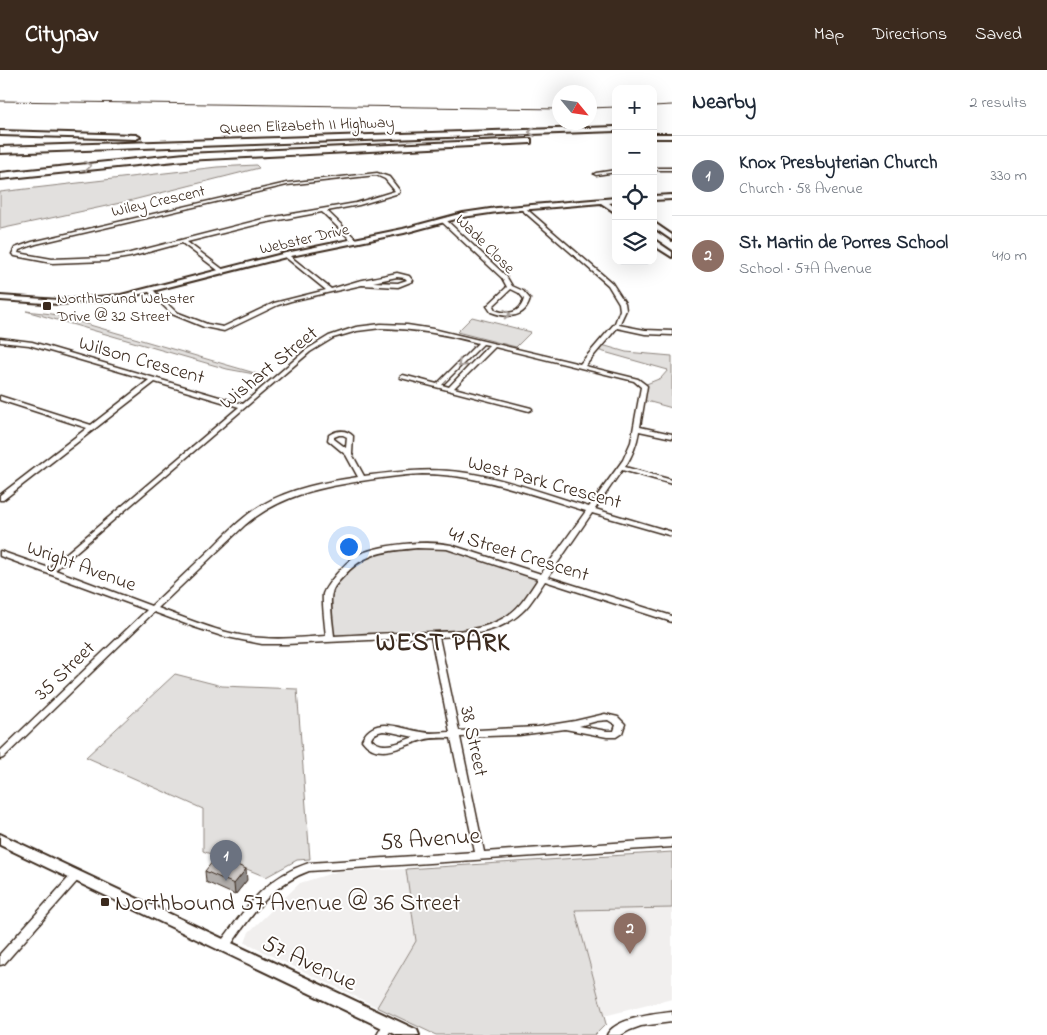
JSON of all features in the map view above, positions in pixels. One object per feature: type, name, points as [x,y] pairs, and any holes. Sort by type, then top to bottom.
[{"type":"highway","points":[[657,128],[672,127]]},
{"type":"highway","points":[[0,129],[120,136]]},
{"type":"highway","name":"Queen Elizabeth II Highway","points":[[0,150],[612,129]]},
{"type":"highway","points":[[0,133],[190,138],[477,134]]},
{"type":"highway","points":[[657,136],[672,136]]},
{"type":"highway","name":"Queen Elizabeth II Highway","points":[[0,157],[612,138]]},
{"type":"highway","points":[[0,177],[185,157],[531,140]]},
{"type":"street","points":[[657,169],[672,169]]},
{"type":"street","points":[[596,174],[612,172]]},
{"type":"street","name":"Wiley Crescent","points":[[377,174],[387,178],[397,191],[394,194],[362,203],[323,210],[263,221],[130,255],[88,261],[52,261],[23,257],[15,252],[34,243],[62,236],[293,183],[377,174]]},
{"type":"street","points":[[657,198],[672,197]]},
{"type":"street","name":"Webster Drive","points":[[0,298],[69,302],[122,298],[151,292],[286,255],[404,231],[478,213],[612,200]]},
{"type":"street","points":[[602,201],[612,208]]},
{"type":"street","points":[[522,208],[614,289],[620,298],[623,310],[615,326],[581,367]]},
{"type":"street","points":[[323,210],[355,241]]},
{"type":"street","name":"Wade Close","points":[[443,220],[504,278],[510,287],[527,299],[526,305],[519,312],[506,315],[493,312],[490,306],[510,287]]},
{"type":"street","points":[[657,227],[672,238]]},
{"type":"street","points":[[183,242],[223,272]]},
{"type":"street","points":[[657,244],[672,255]]},
{"type":"street","points":[[286,255],[328,289]]},
{"type":"street","points":[[151,292],[174,313],[191,321],[218,329],[230,327],[276,304],[328,289],[397,275],[407,277],[410,281],[398,286],[358,283]]},
{"type":"street","name":"Wishart Street","points":[[50,571],[315,346],[342,332],[380,326],[410,326],[435,330],[636,380],[644,384],[632,449],[621,468],[521,608],[500,624],[472,631],[434,634]]},
{"type":"street","points":[[615,326],[645,332],[672,333]]},
{"type":"street","name":"Wilson Crescent","points":[[0,340],[30,343],[244,406]]},
{"type":"street","points":[[440,385],[482,342]]},
{"type":"street","points":[[451,388],[492,345]]},
{"type":"street","points":[[403,377],[440,385],[529,410]]},
{"type":"street","points":[[0,498],[154,380]]},
{"type":"street","points":[[2,401],[92,427]]},
{"type":"street","points":[[637,428],[672,436]]},
{"type":"street","points":[[349,454],[362,479]]},
{"type":"street","points":[[621,468],[672,482]]},
{"type":"street","name":"West Park Crescent","points":[[153,609],[242,523],[256,512],[276,500],[301,490],[362,479],[423,471],[466,475],[672,534]]},
{"type":"street","name":"41 Street Crescent","points":[[330,639],[326,594],[352,563],[364,555],[425,544],[441,545],[672,618]]},
{"type":"street","name":"Wright Avenue","points":[[0,552],[212,630],[245,638],[276,641],[434,634]]},
{"type":"street","name":"35 Street","points":[[0,756],[153,609]]},
{"type":"street","name":"38 Street","points":[[434,634],[480,855]]},
{"type":"street","points":[[424,736],[405,731],[380,728],[372,730],[366,740],[372,746],[387,748],[424,736],[568,727],[611,735],[619,731],[621,724],[614,718],[602,716],[568,727]]},
{"type":"street","name":"57 Avenue","points":[[0,840],[224,946],[386,1030],[412,1035]]},
{"type":"street","name":"58 Avenue","points":[[224,946],[259,898],[277,881],[300,869],[318,866],[672,843]]},
{"type":"street","points":[[0,961],[76,876]]},
{"type":"street","points":[[612,1035],[620,1028],[637,1021],[672,1017]]},
{"type":"shaded area","points":[[256,165],[259,168],[125,202],[0,229],[0,192],[217,167]]},
{"type":"shaded area","points":[[26,311],[52,314],[265,376],[227,369]]},
{"type":"shaded area","points":[[472,317],[531,332],[516,347],[457,332]]},
{"type":"shaded area","points":[[602,345],[626,352],[672,356],[672,408],[643,400],[644,385],[661,378],[668,370],[597,350]]},
{"type":"shaded area","points":[[437,544],[544,577],[514,615],[481,630],[330,639],[328,590],[352,563],[371,553]]},
{"type":"shaded area","points":[[175,674],[222,686],[297,689],[310,859],[297,860],[266,877],[203,851],[203,809],[86,757]]},
{"type":"shaded area","points":[[672,852],[672,908],[575,910],[606,1024],[595,1035],[436,1035],[377,1007],[416,941],[406,869]]},
{"type":"shaded area","points":[[406,869],[416,941],[377,1007],[245,943],[249,932],[300,883],[339,871]]},
{"type":"shaded area","points":[[672,908],[672,999],[604,1016],[575,910]]},
{"type":"building","points":[[217,856],[246,869],[234,884],[205,871]]},
{"type":"railway","points":[[0,101],[552,109]]},
{"type":"railway","points":[[657,106],[672,105]]},
{"type":"railway","points":[[597,108],[612,107]]},
{"type":"place","name":"Northbound Webster Drive @ 32 Street","points":[[47,306]]},
{"type":"place","name":"Knox Presbyterian Church","points":[[226,881]]},
{"type":"place","name":"Northbound 57 Avenue @ 36 Street","points":[[105,902]]},
{"type":"place","name":"St. Martin de Porres School","points":[[630,954]]},
{"type":"district","name":"WEST PARK","points":[[443,641]]}]
